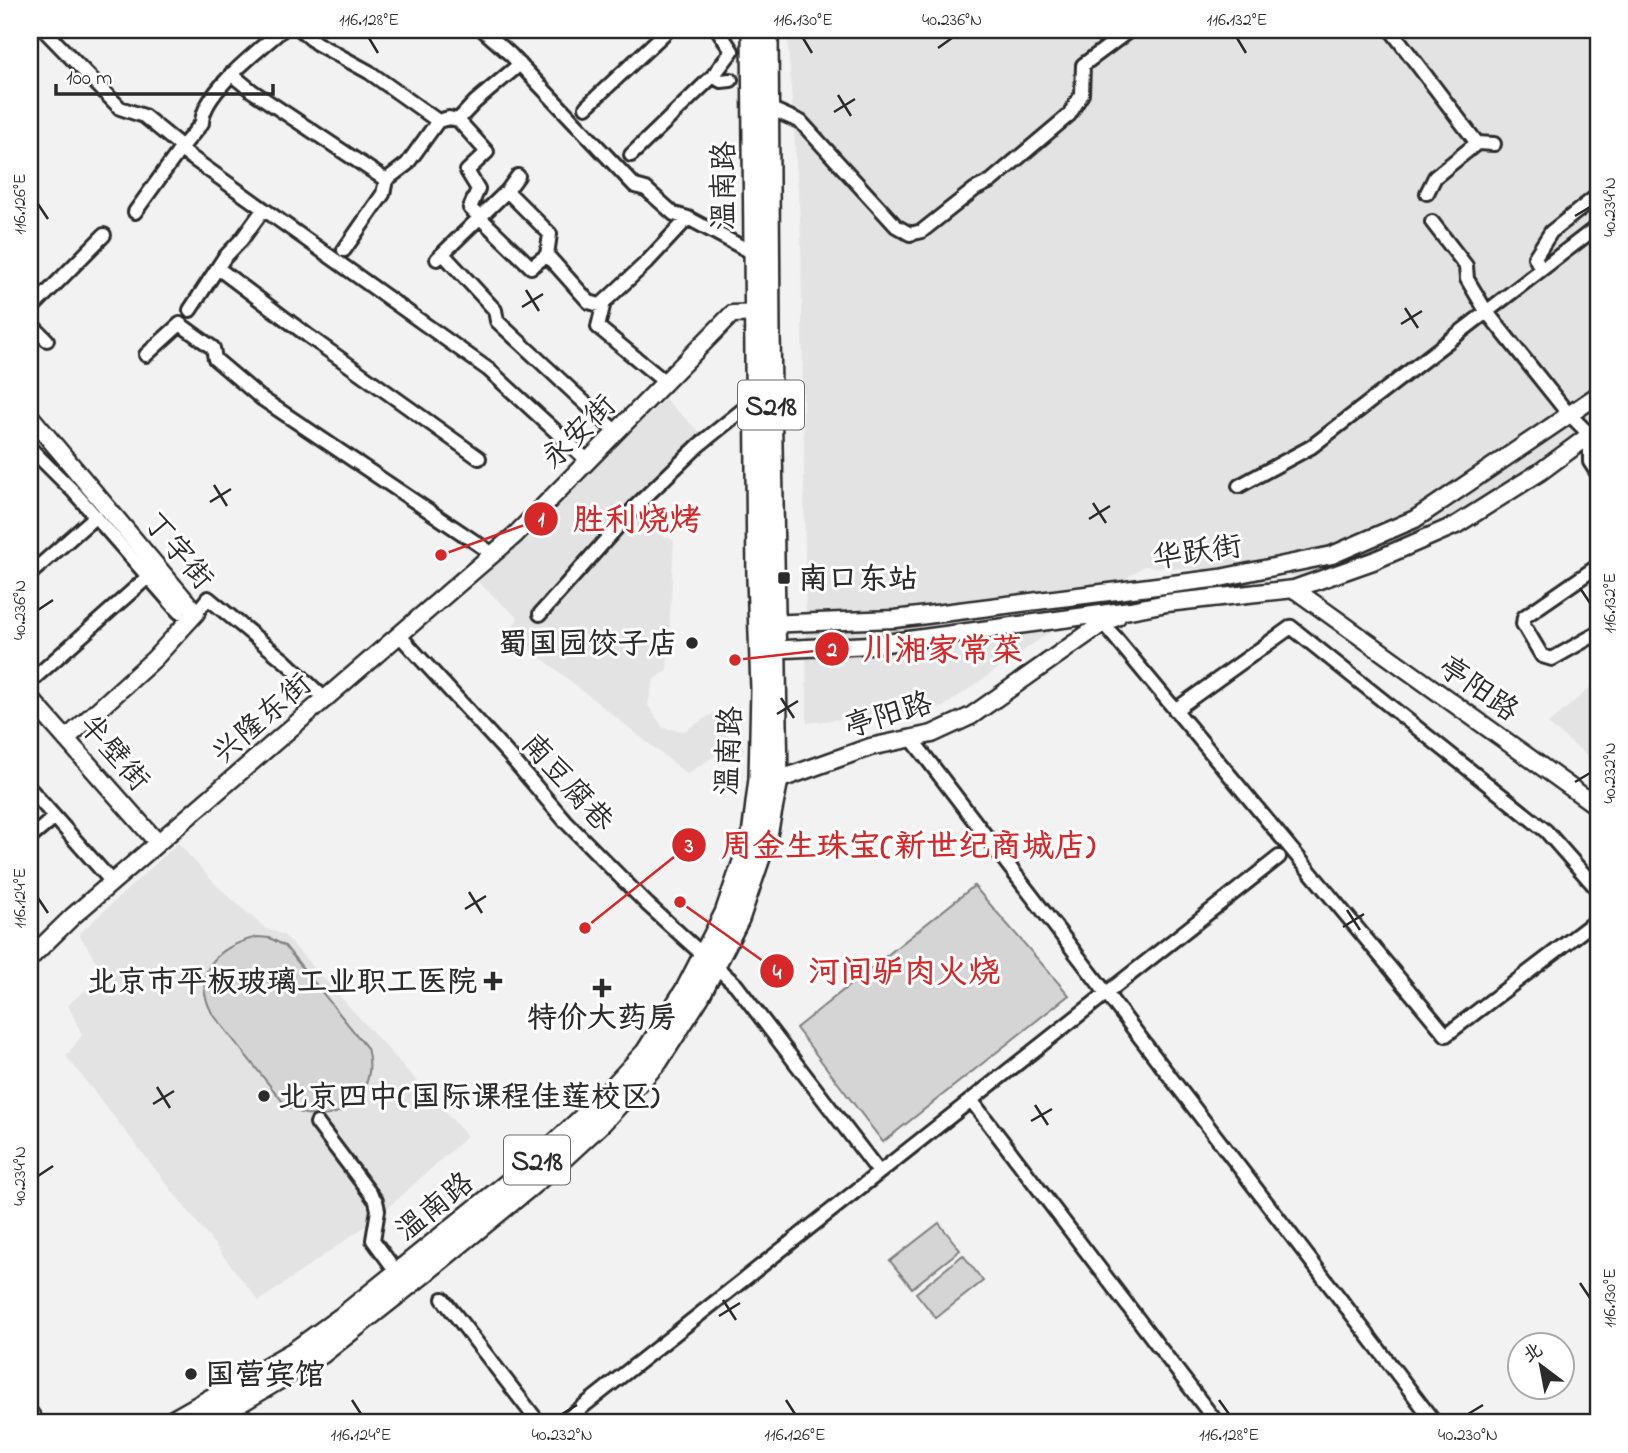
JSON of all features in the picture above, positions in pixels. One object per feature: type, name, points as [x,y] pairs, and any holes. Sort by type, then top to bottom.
[{"type":"main road","name":"温南路","points":[[205,1423],[321,1354],[551,1169],[602,1122],[658,1061],[699,997],[752,836],[767,650],[762,313],[753,253],[752,30]]},
{"type":"main road","name":"温南路","points":[[767,624],[755,400],[762,313],[769,108],[768,30]]},
{"type":"main road","name":"温南路","points":[[169,1423],[294,1352],[398,1274],[541,1157],[600,1102],[646,1052],[686,989],[739,919],[766,840],[778,780],[767,650]]},
{"type":"street","points":[[44,30],[120,108],[144,116],[186,153],[263,210],[489,370],[587,461]]},
{"type":"street","points":[[135,212],[181,147],[202,123],[202,114],[231,74],[282,30]]},
{"type":"street","points":[[301,30],[317,43],[369,72],[438,121]]},
{"type":"street","points":[[483,30],[520,64],[635,186],[646,189],[674,214],[688,218],[753,253]]},
{"type":"street","points":[[586,107],[668,30]]},
{"type":"street","points":[[631,155],[713,76],[732,51],[718,30]]},
{"type":"street","points":[[769,108],[801,122],[896,226],[910,234],[922,231],[990,181],[1069,115],[1082,94],[1083,65],[1129,30]]},
{"type":"street","points":[[1391,30],[1477,144]]},
{"type":"street","points":[[458,120],[520,64]]},
{"type":"street","points":[[231,74],[252,91],[386,180]]},
{"type":"street","points":[[713,76],[721,82],[731,80]]},
{"type":"street","points":[[344,250],[383,194],[386,180],[407,164],[438,121],[449,118],[458,120],[487,152],[467,171],[478,189],[470,208],[531,267],[547,255],[550,234],[507,191]]},
{"type":"street","points":[[1427,193],[1435,177],[1477,144],[1494,144]]},
{"type":"street","points":[[518,176],[507,191],[440,257],[495,310],[497,321],[616,432]]},
{"type":"street","points":[[1541,269],[1535,257],[1551,232],[1598,195]]},
{"type":"street","points":[[190,310],[224,258],[242,240],[263,210]]},
{"type":"street","points":[[665,382],[598,327],[604,302],[646,263],[688,218]]},
{"type":"street","points":[[1432,222],[1466,267],[1467,279],[1486,311],[1570,415],[1594,432],[1590,462],[1598,474]]},
{"type":"street","points":[[1239,486],[1311,447],[1598,226]]},
{"type":"street","points":[[30,310],[104,235]]},
{"type":"street","points":[[547,255],[589,302],[603,306]]},
{"type":"street","points":[[219,268],[307,335],[479,458]]},
{"type":"street","name":"永安街","points":[[400,636],[493,554],[733,314],[762,313]]},
{"type":"street","points":[[30,323],[47,340]]},
{"type":"street","points":[[146,355],[180,324],[213,348],[215,359],[261,398],[493,554]]},
{"type":"street","name":"华跃街","points":[[767,624],[895,618],[1220,578],[1332,555],[1415,519],[1598,395]]},
{"type":"street","points":[[540,614],[636,505],[699,445],[755,400]]},
{"type":"street","name":"丁字街","points":[[30,415],[196,613],[154,659],[66,739]]},
{"type":"street","name":"华跃街","points":[[767,650],[871,645],[1167,603],[1294,589],[1373,561],[1456,525],[1540,472],[1594,432]]},
{"type":"street","points":[[46,435],[30,447],[96,516],[178,612]]},
{"type":"street","points":[[30,574],[96,516]]},
{"type":"street","points":[[1598,566],[1524,617],[1523,624],[1542,656],[1552,659],[1598,633]]},
{"type":"street","points":[[32,680],[148,577]]},
{"type":"street","name":"亭阳路","points":[[1294,589],[1598,807]]},
{"type":"street","points":[[196,613],[208,598],[286,662],[326,700]]},
{"type":"street","name":"亭阳路","points":[[758,779],[778,780],[870,747],[932,734],[971,716],[1103,623],[1130,610]]},
{"type":"street","points":[[1103,623],[1446,1035],[1598,919]]},
{"type":"street","points":[[1175,710],[1291,627],[1546,831],[1598,890]]},
{"type":"street","name":"兴隆东街","points":[[30,958],[73,916],[400,636]]},
{"type":"street","name":"南豆腐巷","points":[[400,636],[566,822],[647,904],[736,985],[879,1172]]},
{"type":"street","name":"半壁街","points":[[30,698],[158,843]]},
{"type":"street","points":[[911,738],[1435,1423]]},
{"type":"street","points":[[30,789],[112,883]]},
{"type":"street","points":[[30,838],[55,817]]},
{"type":"street","points":[[562,1423],[1279,857]]},
{"type":"street","points":[[971,1100],[1217,1423]]},
{"type":"street","points":[[317,1123],[376,1201],[378,1210],[373,1240],[398,1274]]},
{"type":"street","points":[[443,1299],[539,1423]]},
{"type":"street","points":[[30,1414],[36,1423]]},
{"type":"shaded area","points":[[787,30],[1598,30],[1598,429],[1353,580],[1144,566],[943,707],[807,723],[801,233]]},
{"type":"shaded area","points":[[665,399],[712,444],[657,494],[652,519],[665,537],[674,540],[667,671],[654,679],[648,705],[663,728],[684,731],[714,713],[734,743],[687,774],[509,632],[518,618],[478,582]]},
{"type":"shaded area","points":[[1598,681],[1598,764],[1548,724]]},
{"type":"shaded area","name":"北京四中(国际课程佳莲校区)","points":[[178,843],[217,886],[265,928],[284,935],[467,1136],[378,1217],[259,1301],[66,1056],[82,1035],[68,1005],[104,974],[79,934]]},
{"type":"shaded area","points":[[974,886],[1069,995],[883,1142],[796,1028]]},
{"type":"shaded area","points":[[258,937],[270,938],[285,946],[367,1048],[369,1067],[366,1084],[358,1098],[346,1108],[332,1114],[316,1116],[299,1112],[283,1102],[212,1013],[204,985],[206,973],[212,963],[231,947]]},
{"type":"shaded area","points":[[939,1223],[960,1250],[912,1288],[890,1261]]},
{"type":"shaded area","points":[[963,1255],[983,1281],[936,1318],[916,1293]]},
{"type":"place","name":"胜利烧烤","points":[[441,555]]},
{"type":"place","name":"南口东站","points":[[784,578]]},
{"type":"place","name":"蜀国园饺子店","points":[[692,643]]},
{"type":"place","name":"川湘家常菜","points":[[735,660]]},
{"type":"place","name":"河间驴肉火烧","points":[[680,902]]},
{"type":"place","name":"周金生珠宝(新世纪商城店)","points":[[585,928]]},
{"type":"place","name":"北京市平板玻璃工业职工医院","points":[[493,981]]},
{"type":"place","name":"特价大药房","points":[[602,988]]},
{"type":"place","name":"北京四中(国际课程佳莲校区)","points":[[264,1096]]},
{"type":"place","name":"国营宾馆","points":[[191,1374]]}]
